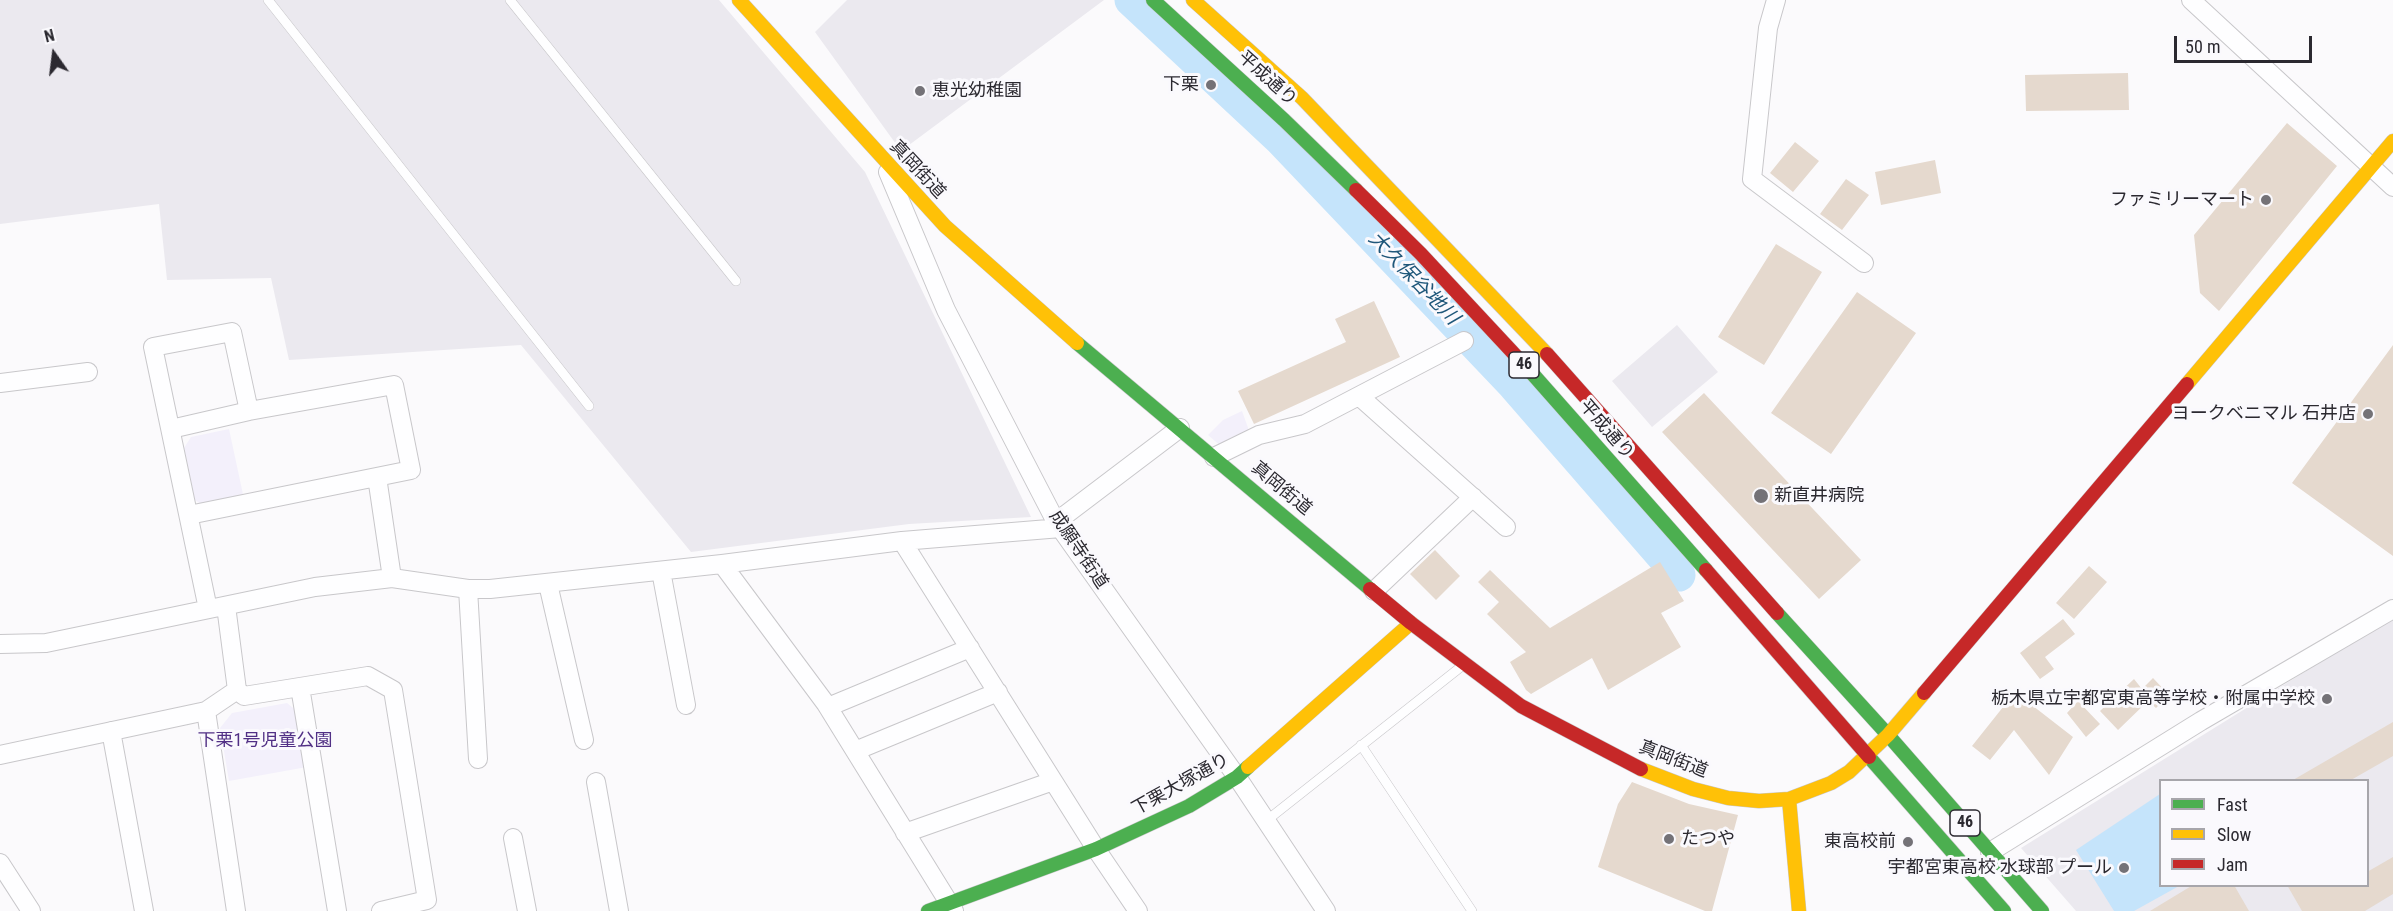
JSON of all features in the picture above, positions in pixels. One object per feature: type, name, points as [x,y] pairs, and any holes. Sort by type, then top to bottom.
[{"type":"street","name":"真岡街道","points":[[739,0],[945,226],[1031,304],[1411,623],[1521,705],[1572,735],[1645,771],[1692,789],[1728,798],[1759,801],[1789,799],[1831,783],[1868,756],[2393,141]]},
{"type":"street","name":"平成通り","points":[[1153,0],[1284,120],[1421,254],[1570,415],[2004,911]]},
{"type":"street","name":"平成通り","points":[[1193,0],[1302,98],[1544,351],[1685,512],[1888,735],[2042,911]]},
{"type":"street","points":[[1776,0],[1768,28],[1752,179],[1864,264]]},
{"type":"street","points":[[2191,0],[2393,187]]},
{"type":"street","name":"成願寺街道","points":[[882,158],[946,310],[1058,525],[1237,777],[1326,911]]},
{"type":"street","points":[[249,411],[232,332],[153,347],[189,515],[217,608],[237,690],[244,696],[368,676],[393,690],[428,900],[381,911]]},
{"type":"street","points":[[1214,457],[1259,435],[1305,424],[1464,341]]},
{"type":"street","points":[[0,383],[88,372]]},
{"type":"street","points":[[171,429],[249,411],[394,385],[411,470],[189,515]]},
{"type":"street","points":[[1359,396],[1506,527]]},
{"type":"street","points":[[0,644],[46,643],[315,587],[392,578],[468,589],[490,589],[1058,525],[1180,428]]},
{"type":"street","points":[[377,477],[392,578]]},
{"type":"street","points":[[1374,591],[1473,497]]},
{"type":"street","points":[[902,541],[1096,849],[1138,911]]},
{"type":"street","points":[[722,564],[828,707],[952,908]]},
{"type":"street","points":[[661,571],[686,705]]},
{"type":"street","points":[[548,584],[584,740]]},
{"type":"street","points":[[468,589],[478,759]]},
{"type":"street","points":[[1990,852],[2201,721],[2393,609]]},
{"type":"street","name":"下栗大塚通り","points":[[928,911],[952,908],[1096,849],[1189,806],[1237,777],[1411,623]]},
{"type":"street","points":[[828,707],[970,648]]},
{"type":"street","points":[[300,687],[337,911]]},
{"type":"street","points":[[0,755],[206,711],[237,690]]},
{"type":"street","points":[[855,751],[998,692]]},
{"type":"street","points":[[206,711],[236,911]]},
{"type":"street","points":[[111,731],[144,911]]},
{"type":"street","points":[[905,833],[1053,781]]},
{"type":"street","points":[[596,782],[619,911]]},
{"type":"street","points":[[1789,799],[1799,911]]},
{"type":"street","points":[[513,838],[527,911]]},
{"type":"street","points":[[0,863],[30,911]]},
{"type":"lane","points":[[268,0],[589,406]]},
{"type":"lane","points":[[510,0],[736,281]]},
{"type":"lane","points":[[1266,821],[1464,664]]},
{"type":"lane","points":[[1361,745],[1472,911]]},
{"type":"shaded area","points":[[0,0],[719,0],[865,172],[1031,517],[909,524],[691,552],[521,345],[289,360],[271,278],[167,280],[159,204],[0,224]]},
{"type":"shaded area","name":"恵光幼稚園","points":[[847,0],[1104,0],[901,151],[815,32]]},
{"type":"shaded area","points":[[1677,325],[1718,372],[1652,427],[1612,381]]},
{"type":"shaded area","name":"栃木県立宇都宮東高等学校・附属中学校","points":[[2393,617],[2393,911],[2076,911],[2021,848]]},
{"type":"green space","points":[[1242,411],[1251,436],[1223,448],[1208,435],[1223,420]]},
{"type":"green space","points":[[229,429],[244,499],[205,507],[195,500],[184,448],[191,437]]},
{"type":"green space","name":"下栗1号児童公園","points":[[287,703],[298,712],[307,767],[229,781],[220,728],[232,713]]},
{"type":"water","name":"宇都宮東高校 水球部 プール","points":[[2159,795],[2159,887],[2177,887],[2134,911],[2114,911],[2076,850]]},
{"type":"building","points":[[2128,73],[2129,110],[2026,111],[2025,75]]},
{"type":"building","name":"ファミリーマート","points":[[2287,123],[2337,166],[2219,311],[2200,293],[2194,235]]},
{"type":"building","points":[[1795,142],[1819,161],[1793,192],[1770,173]]},
{"type":"building","points":[[1935,160],[1941,193],[1881,205],[1875,172]]},
{"type":"building","points":[[1846,179],[1869,195],[1842,230],[1820,214]]},
{"type":"building","points":[[1776,244],[1822,272],[1764,365],[1718,337]]},
{"type":"building","points":[[1857,292],[1916,333],[1831,454],[1771,413]]},
{"type":"building","points":[[1374,301],[1400,357],[1254,424],[1238,391],[1346,342],[1335,319]]},
{"type":"building","name":"ヨークベニマル 石井店","points":[[2393,345],[2393,556],[2292,483]]},
{"type":"building","name":"新直井病院","points":[[1704,393],[1861,560],[1819,599],[1662,432]]},
{"type":"building","points":[[1435,550],[1460,576],[1436,600],[1410,574]]},
{"type":"building","points":[[1660,562],[1684,601],[1661,613],[1681,647],[1608,690],[1592,658],[1531,694],[1526,690],[1510,662],[1526,652],[1487,614],[1499,602],[1478,582],[1490,570],[1550,628]]},
{"type":"building","points":[[2089,566],[2107,582],[2074,619],[2056,603]]},
{"type":"building","points":[[2063,619],[2075,634],[2045,657],[2054,669],[2040,679],[2020,653]]},
{"type":"building","points":[[2153,678],[2169,695],[2156,708],[2148,701],[2118,730],[2100,711],[2134,679],[2142,689]]},
{"type":"building","points":[[2015,692],[2073,737],[2049,775],[2014,730],[1990,760],[1972,746]]},
{"type":"building","points":[[2078,701],[2100,724],[2086,737],[2067,713]]},
{"type":"building","points":[[2393,722],[2393,756],[2353,779],[2295,779]]},
{"type":"building","name":"たつや","points":[[1632,782],[1689,804],[1738,815],[1712,911],[1705,911],[1598,867],[1618,804]]},
{"type":"building","points":[[2393,857],[2393,894],[2365,911],[2302,911],[2288,887],[2369,887],[2369,871]]},
{"type":"building","points":[[2190,887],[2235,887],[2249,911],[2150,911]]},
{"type":"waterway","name":"大久保谷地川","points":[[1131,0],[1280,139],[1513,384],[1679,575]]},
{"type":"traffic: fast","points":[[1153,0],[1284,120],[1356,190]]},
{"type":"traffic: fast","points":[[1077,343],[1370,589]]},
{"type":"traffic: fast","points":[[1530,371],[1706,570]]},
{"type":"traffic: fast","points":[[1777,613],[1888,735],[2042,911]]},
{"type":"traffic: fast","points":[[1869,757],[2004,911]]},
{"type":"traffic: fast","points":[[928,911],[1096,849],[1189,806],[1237,777],[1248,767]]},
{"type":"traffic: slow","points":[[739,0],[945,226],[1077,343]]},
{"type":"traffic: slow","points":[[1193,0],[1302,98],[1547,354]]},
{"type":"traffic: slow","points":[[2187,384],[2393,141]]},
{"type":"traffic: slow","points":[[1248,767],[1411,623]]},
{"type":"traffic: slow","points":[[1641,769],[1693,789],[1728,798],[1759,801],[1789,799],[1831,783],[1849,772],[1888,735],[1924,693]]},
{"type":"traffic: slow","points":[[1789,799],[1799,911]]},
{"type":"traffic: jam","points":[[1356,190],[1421,254],[1530,371]]},
{"type":"traffic: jam","points":[[1547,354],[1777,613]]},
{"type":"traffic: jam","points":[[1924,693],[2187,384]]},
{"type":"traffic: jam","points":[[1706,570],[1869,757]]},
{"type":"traffic: jam","points":[[1370,589],[1521,706],[1641,769]]},
{"type":"place","name":"下栗","points":[[1211,85]]},
{"type":"place","name":"恵光幼稚園","points":[[920,91]]},
{"type":"place","name":"ファミリーマート","points":[[2266,200]]},
{"type":"place","name":"ヨークベニマル 石井店","points":[[2368,414]]},
{"type":"place","name":"新直井病院","points":[[1761,496]]},
{"type":"place","name":"栃木県立宇都宮東高等学校・附属中学校","points":[[2327,699]]},
{"type":"place","name":"たつや","points":[[1669,839]]},
{"type":"place","name":"東高校前","points":[[1908,842]]},
{"type":"place","name":"宇都宮東高校 水球部 プール","points":[[2124,868]]}]
